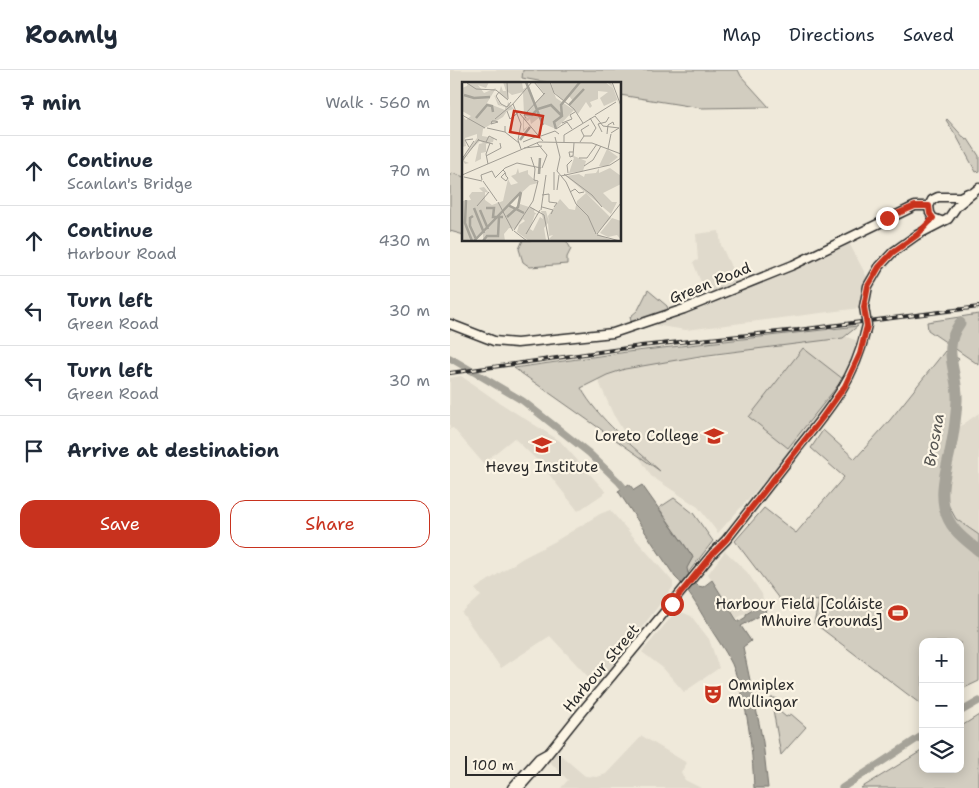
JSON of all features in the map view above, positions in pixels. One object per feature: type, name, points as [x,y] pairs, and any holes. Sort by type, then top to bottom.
[{"type":"street","points":[[979,184],[964,195],[935,198],[929,206],[930,214],[937,220],[948,219],[957,206],[979,188]]},
{"type":"street","points":[[945,198],[952,204],[952,214]]},
{"type":"street","name":"Green Road","points":[[450,324],[489,340],[517,343],[613,333],[684,309],[793,265],[915,206],[929,206]]},
{"type":"street","name":"Harbour Street","points":[[519,788],[543,762],[548,753],[738,524],[822,418],[845,386],[860,354],[867,326],[864,307],[868,286],[879,267],[893,252],[937,220]]},
{"type":"street","name":"Harbour Street","points":[[512,788],[539,758],[548,753]]},
{"type":"shaded area","points":[[450,70],[523,70],[520,82],[462,82],[462,176],[450,172]]},
{"type":"shaded area","points":[[523,70],[738,70],[741,76],[769,107],[701,108],[621,95],[621,82],[544,82],[522,78]]},
{"type":"shaded area","points":[[947,119],[966,140],[968,139],[979,156],[979,171],[976,172]]},
{"type":"shaded area","points":[[450,174],[462,176],[462,234],[450,231]]},
{"type":"shaded area","points":[[719,231],[721,245],[738,282],[707,294],[693,262],[698,260],[696,234]]},
{"type":"shaded area","points":[[523,241],[567,241],[571,249],[567,257],[567,264],[530,267],[523,262],[519,249]]},
{"type":"shaded area","points":[[848,241],[867,277],[860,308],[686,330],[654,325],[688,314],[794,269]]},
{"type":"shaded area","points":[[648,290],[667,306],[668,310],[634,324],[630,317],[638,310]]},
{"type":"shaded area","points":[[979,314],[979,365],[928,330],[927,322]]},
{"type":"shaded area","points":[[858,326],[843,338],[700,356],[625,369],[607,375],[581,388],[606,421],[660,471],[514,368],[627,352]]},
{"type":"shaded area","name":"Loreto College","points":[[836,333],[858,341],[846,378],[784,459],[718,533],[698,507],[651,476],[613,414],[592,366],[709,357]]},
{"type":"shaded area","points":[[803,348],[843,379],[788,448],[749,417]]},
{"type":"shaded area","points":[[945,351],[959,359],[954,365],[960,393],[958,428],[939,488],[956,519],[979,535],[979,681],[964,688],[964,638],[919,638],[919,703],[814,623],[819,601],[808,600],[790,606],[783,604],[735,541],[764,508],[796,533],[844,477],[811,448],[823,430],[855,459],[890,420]]},
{"type":"shaded area","name":"Hevey Institute","points":[[461,376],[560,441],[606,492],[578,511],[540,463],[514,438],[483,463],[453,428],[450,429],[450,378]]},
{"type":"shaded area","points":[[979,413],[979,535],[956,519],[939,488],[958,428]]},
{"type":"shaded area","points":[[629,484],[634,490],[642,485],[693,557],[687,568],[688,573],[698,586],[703,587],[712,580],[738,622],[746,617],[746,614],[761,605],[766,608],[765,613],[741,626],[751,641],[743,647],[763,742],[768,788],[754,788],[748,725],[742,694],[732,664],[692,598],[675,577],[618,491]]},
{"type":"shaded area","points":[[674,498],[693,513],[713,541],[688,573],[686,568],[693,557],[659,508]]},
{"type":"shaded area","points":[[610,510],[673,582],[673,587],[599,683],[594,683],[550,636],[501,668],[462,613],[481,596],[475,589],[523,558]]},
{"type":"shaded area","points":[[725,551],[747,572],[762,594],[762,603],[737,618],[708,574]]},
{"type":"shaded area","points":[[677,610],[691,616],[709,639],[719,668],[684,692],[663,668],[642,652]]},
{"type":"shaded area","points":[[771,698],[781,702],[782,707],[779,711],[786,717],[791,714],[806,727],[781,755]]},
{"type":"shaded area","points":[[979,715],[979,788],[861,788],[919,752],[919,773],[964,773],[964,724]]},
{"type":"shaded area","points":[[642,736],[687,763],[681,772],[685,780],[701,788],[561,788],[568,780],[548,760],[557,752],[585,776],[597,777],[606,774]]},
{"type":"waterway","name":"Brosna","points":[[960,323],[951,343],[957,401],[953,436],[943,484],[943,500],[946,515],[953,527],[979,551]]},
{"type":"waterway","points":[[450,358],[523,401],[589,453],[630,495]]},
{"type":"waterway","points":[[964,710],[979,701]]},
{"type":"waterway","points":[[842,788],[919,738]]},
{"type":"railway","points":[[450,373],[641,346],[798,330],[979,307]]},
{"type":"place","name":"Loreto College","points":[[714,436]]},
{"type":"place","name":"Hevey Institute","points":[[542,445]]},
{"type":"place","name":"Harbour Field [Coláiste Mhuire Grounds]","points":[[898,613]]},
{"type":"place","name":"Omniplex Mullingar","points":[[713,694]]},
{"type":"route","points":[[672,604],[713,553],[726,540],[845,386],[860,354],[867,326],[864,307],[868,286],[879,267],[893,252],[917,235],[933,218],[930,214],[929,206],[915,206],[887,218]]}]
